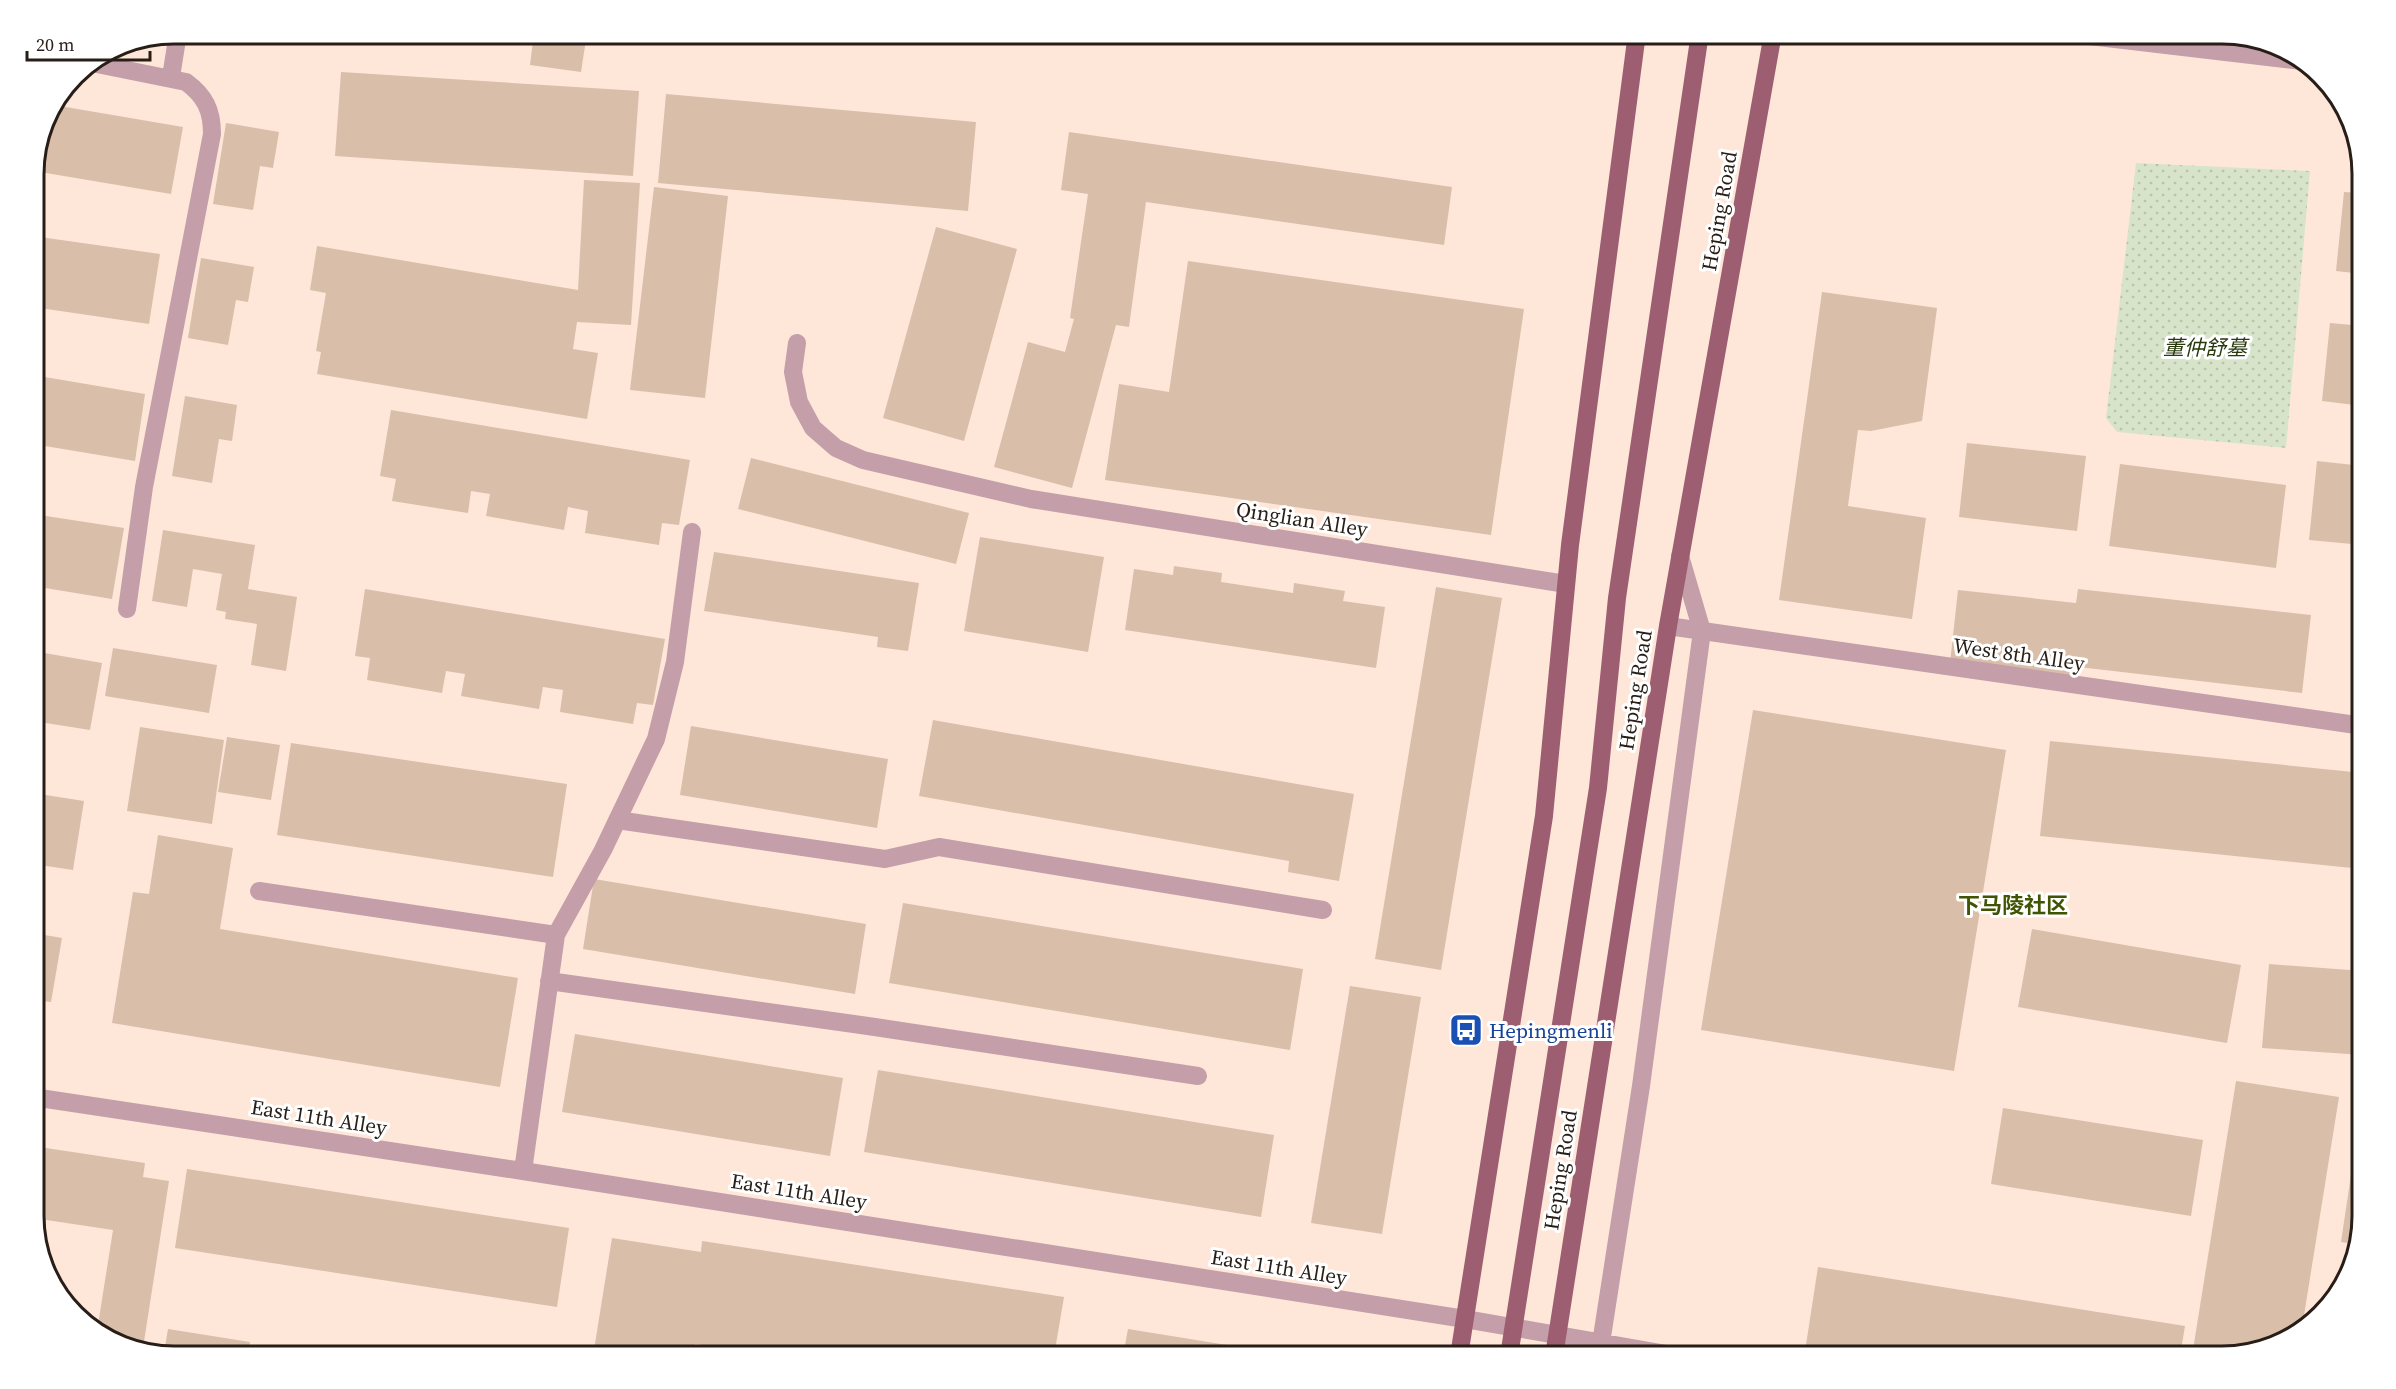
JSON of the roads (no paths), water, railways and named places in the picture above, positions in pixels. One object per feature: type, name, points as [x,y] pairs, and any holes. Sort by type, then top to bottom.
[{"type":"main road","points":[[1461,1346],[1544,816],[1566,584],[1636,44]]},
{"type":"main road","name":"Heping Road","points":[[1511,1346],[1598,788],[1617,598],[1698,44]]},
{"type":"main road","name":"Heping Road","points":[[1556,1346],[1668,626],[1771,44]]},
{"type":"street","points":[[171,77],[176,44]]},
{"type":"street","points":[[2158,44],[2283,59]]},
{"type":"street","points":[[102,65],[171,77],[186,82],[199,91],[212,118],[212,134],[144,487],[128,609]]},
{"type":"street","name":"Qinglian Alley","points":[[797,343],[793,372],[799,402],[813,428],[836,448],[863,460],[1030,499],[1566,584]]},
{"type":"street","points":[[524,1171],[556,935],[617,820],[656,739],[675,662],[692,532]]},
{"type":"street","points":[[1600,1346],[1641,1086],[1702,631],[1680,556]]},
{"type":"street","name":"West 8th Alley","points":[[1668,626],[2352,724]]},
{"type":"street","points":[[617,820],[885,859],[939,847],[1323,910]]},
{"type":"street","points":[[259,891],[556,935]]},
{"type":"street","points":[[549,981],[868,1026],[1198,1077]]},
{"type":"street","name":"East 11th Alley","points":[[44,1099],[524,1171],[1465,1319],[1558,1334],[1592,1346]]},
{"type":"place","name":"Hepingmenli","points":[[1466,1030]]},
{"type":"district","name":"下马陵社区","points":[[2013,905]]},
{"type":"park label","name":"董仲舒墓","points":[[2205,347]]}]
